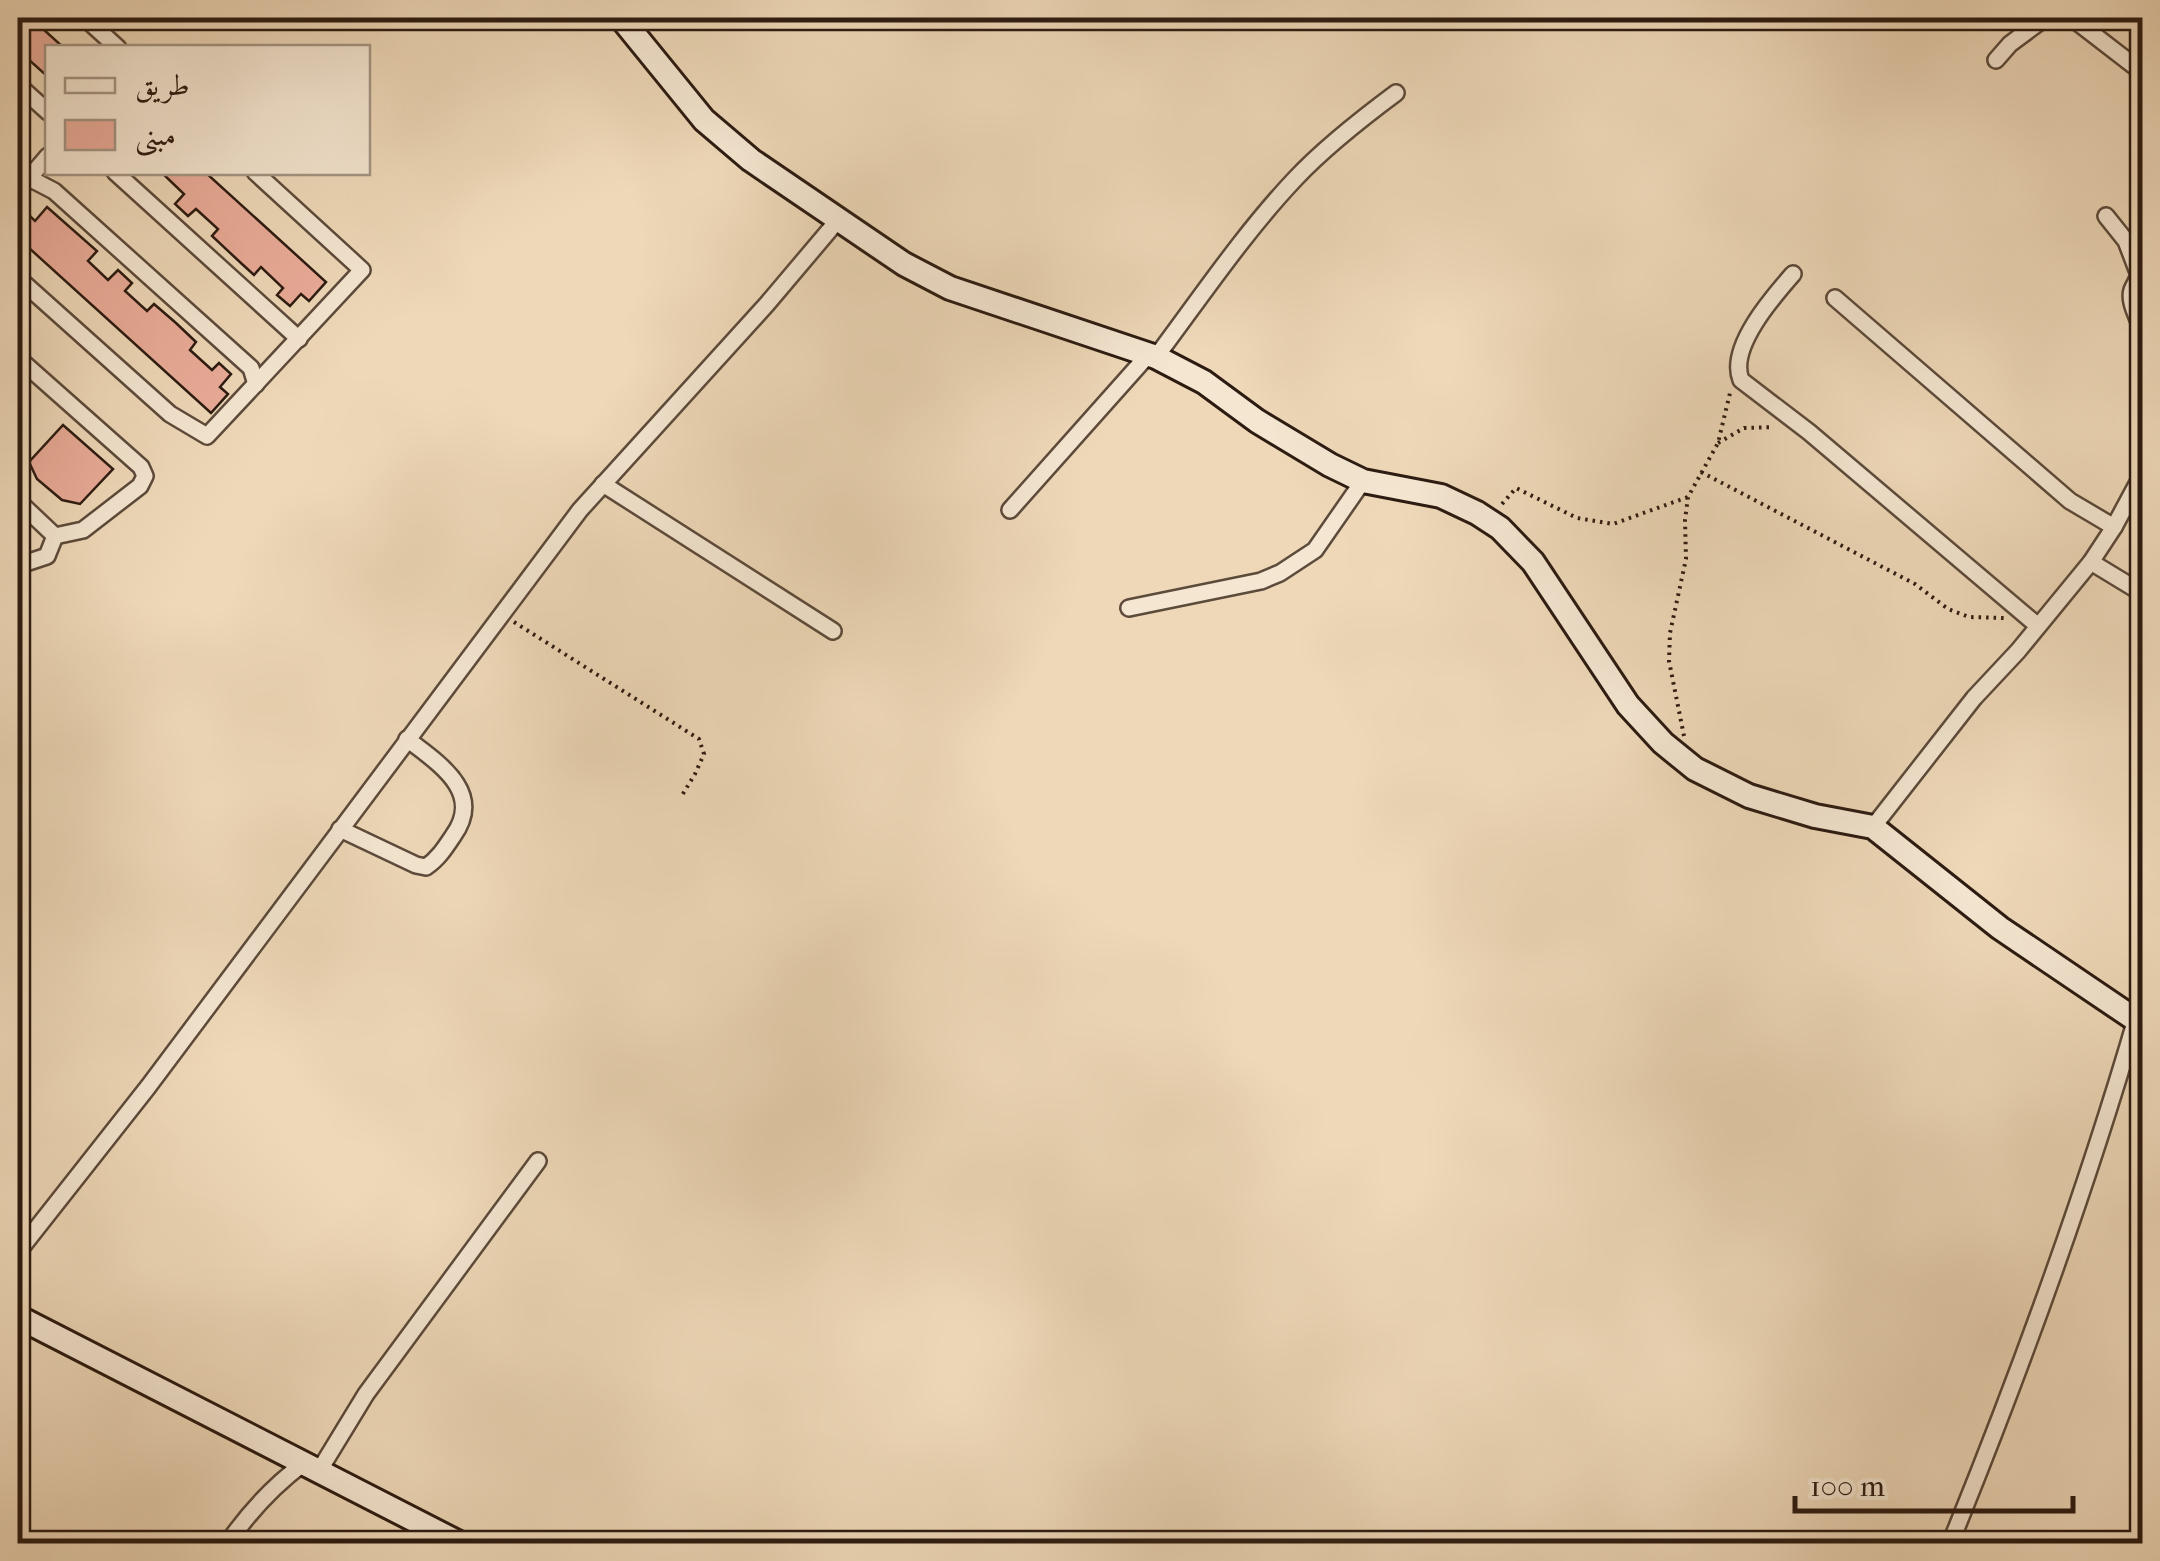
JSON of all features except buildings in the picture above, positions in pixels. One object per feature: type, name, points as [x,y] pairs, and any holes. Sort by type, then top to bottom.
[{"type":"main road","points":[[621,18],[704,120],[752,160],[904,264],[950,288],[1152,356],[1204,382],[1330,465],[1362,480],[1441,496],[1500,528],[1533,562],[1628,706],[1662,743],[1690,765],[1749,796],[1815,816],[1874,827],[2000,928],[2140,1021]]},
{"type":"main road","points":[[18,1317],[462,1544]]},
{"type":"street","points":[[85,18],[115,45]]},
{"type":"street","points":[[1996,60],[2010,44],[2045,18]]},
{"type":"street","points":[[2072,18],[2142,72]]},
{"type":"street","points":[[18,85],[45,109]]},
{"type":"street","points":[[1010,510],[1152,356],[1297,177],[1360,119],[1396,93]]},
{"type":"street","points":[[45,159],[22,181],[54,191],[251,368],[256,384]]},
{"type":"street","points":[[118,175],[298,339]]},
{"type":"street","points":[[18,278],[170,414],[207,436],[362,270],[258,175]]},
{"type":"street","points":[[2106,216],[2126,241],[2139,276],[2131,298],[2142,330]]},
{"type":"street","points":[[18,1252],[148,1087],[580,510],[838,220]]},
{"type":"street","points":[[1792,274],[1742,345],[1737,369],[1741,380],[1809,432],[2033,622]]},
{"type":"street","points":[[1835,298],[2070,500],[2114,527]]},
{"type":"street","points":[[18,358],[141,468],[144,476],[140,486],[83,530],[55,536]]},
{"type":"street","points":[[1874,827],[2033,622],[2091,562],[2142,475]]},
{"type":"street","points":[[1129,608],[1261,581],[1280,573],[1315,550],[1362,480]]},
{"type":"street","points":[[604,484],[832,631]]},
{"type":"street","points":[[18,501],[55,536]]},
{"type":"street","points":[[18,555],[26,563],[47,556],[55,536]]},
{"type":"street","points":[[2091,562],[2142,593]]},
{"type":"street","points":[[340,829],[416,864],[426,866],[436,860],[459,828],[463,809],[459,785],[448,771],[408,739]]},
{"type":"street","points":[[1950,1544],[1998,1425],[2140,1021]]},
{"type":"street","points":[[227,1544],[249,1512],[279,1482],[312,1467],[538,1161]]},
{"type":"path","points":[[1690,765],[1669,661],[1670,633],[1686,559],[1688,497],[1718,443],[1737,369]]},
{"type":"path","points":[[1718,443],[1744,428],[1779,426],[1809,432]]},
{"type":"path","points":[[1702,472],[1916,584],[1948,610],[1969,617],[2033,622]]},
{"type":"path","points":[[1487,520],[1516,488],[1577,518],[1614,524],[1688,497]]},
{"type":"path","points":[[502,614],[699,739],[704,754],[680,797]]}]
